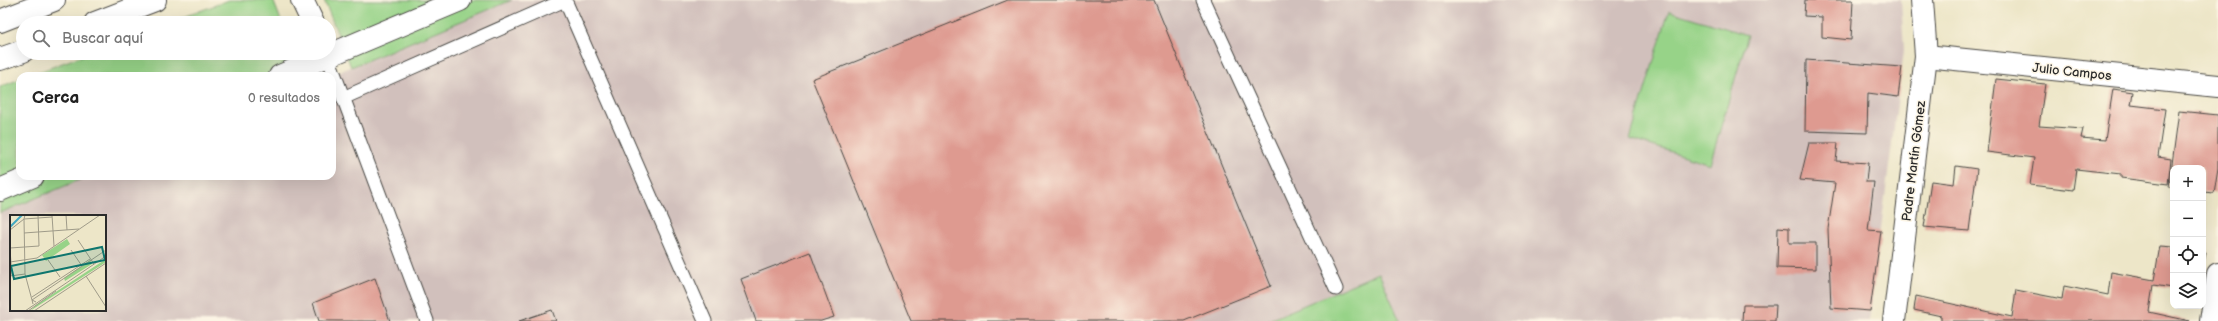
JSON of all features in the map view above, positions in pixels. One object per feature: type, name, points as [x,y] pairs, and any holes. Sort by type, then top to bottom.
[{"type":"street","points":[[0,21],[54,0]]},
{"type":"street","points":[[113,16],[155,0]]},
{"type":"street","points":[[302,0],[310,16]]},
{"type":"street","points":[[336,51],[460,0]]},
{"type":"street","name":"Padre Martín Gómez","points":[[1894,321],[1926,56],[1922,0]]},
{"type":"street","points":[[0,59],[16,53]]},
{"type":"street","name":"Julio Campos","points":[[1926,56],[2218,86]]},
{"type":"street","points":[[289,72],[316,60]]},
{"type":"street","points":[[0,190],[24,180]]},
{"type":"street","points":[[2212,321],[2218,274]]},
{"type":"lane","points":[[343,98],[565,0],[706,321]]},
{"type":"lane","points":[[1204,0],[1336,289]]},
{"type":"lane","points":[[329,60],[333,72]]},
{"type":"lane","points":[[336,79],[427,321]]},
{"type":"shaded area","points":[[512,0],[1901,0],[1904,50],[1869,321],[0,321],[0,213],[79,180],[336,180],[336,73]]},
{"type":"green space","points":[[229,0],[273,0],[279,16],[187,16]]},
{"type":"green space","points":[[324,0],[512,0],[351,67],[336,30],[336,16],[330,16]]},
{"type":"green space","points":[[1669,11],[1748,35],[1710,164],[1630,139]]},
{"type":"green space","points":[[70,60],[297,60],[301,72],[39,72]]},
{"type":"green space","points":[[16,81],[16,180],[79,180],[0,213],[0,87]]},
{"type":"green space","points":[[1379,273],[1400,321],[1267,321]]},
{"type":"building","points":[[1008,0],[1154,0],[1271,286],[1184,321],[911,321],[812,79]]},
{"type":"building","points":[[1805,0],[1853,0],[1851,40],[1822,37],[1822,17],[1804,16]]},
{"type":"building","points":[[1806,60],[1902,67],[1898,97],[1868,93],[1867,133],[1805,131]]},
{"type":"building","points":[[1996,79],[2045,84],[2039,126],[2083,129],[2081,138],[2105,140],[2113,89],[2133,92],[2131,105],[2165,109],[2158,157],[2171,159],[2168,184],[2121,178],[2121,174],[2076,169],[2073,190],[2030,185],[2034,158],[1987,152]]},
{"type":"building","points":[[2179,111],[2218,115],[2218,168],[2214,193],[2206,192],[2206,165],[2172,165]]},
{"type":"building","points":[[1809,143],[1838,143],[1836,161],[1868,163],[1866,182],[1874,182],[1868,230],[1881,231],[1870,311],[1831,308],[1828,229],[1835,183],[1800,180]]},
{"type":"building","points":[[1956,166],[1977,169],[1969,231],[1924,227],[1931,181],[1954,184]]},
{"type":"building","points":[[1778,227],[1789,228],[1789,243],[1816,243],[1816,269],[1777,268]]},
{"type":"building","points":[[2160,246],[2170,247],[2170,288],[2153,285],[2149,312],[2190,321],[1941,321],[1941,316],[1914,310],[1916,296],[2012,317],[2016,290],[2062,299],[2064,286],[2108,295],[2111,272],[2154,280]]},
{"type":"building","points":[[810,252],[834,317],[821,321],[756,321],[741,279]]},
{"type":"building","points":[[375,278],[390,321],[319,321],[313,303]]},
{"type":"building","points":[[1743,305],[1776,305],[1775,321],[1742,321]]},
{"type":"building","points":[[552,310],[556,321],[519,321]]}]
